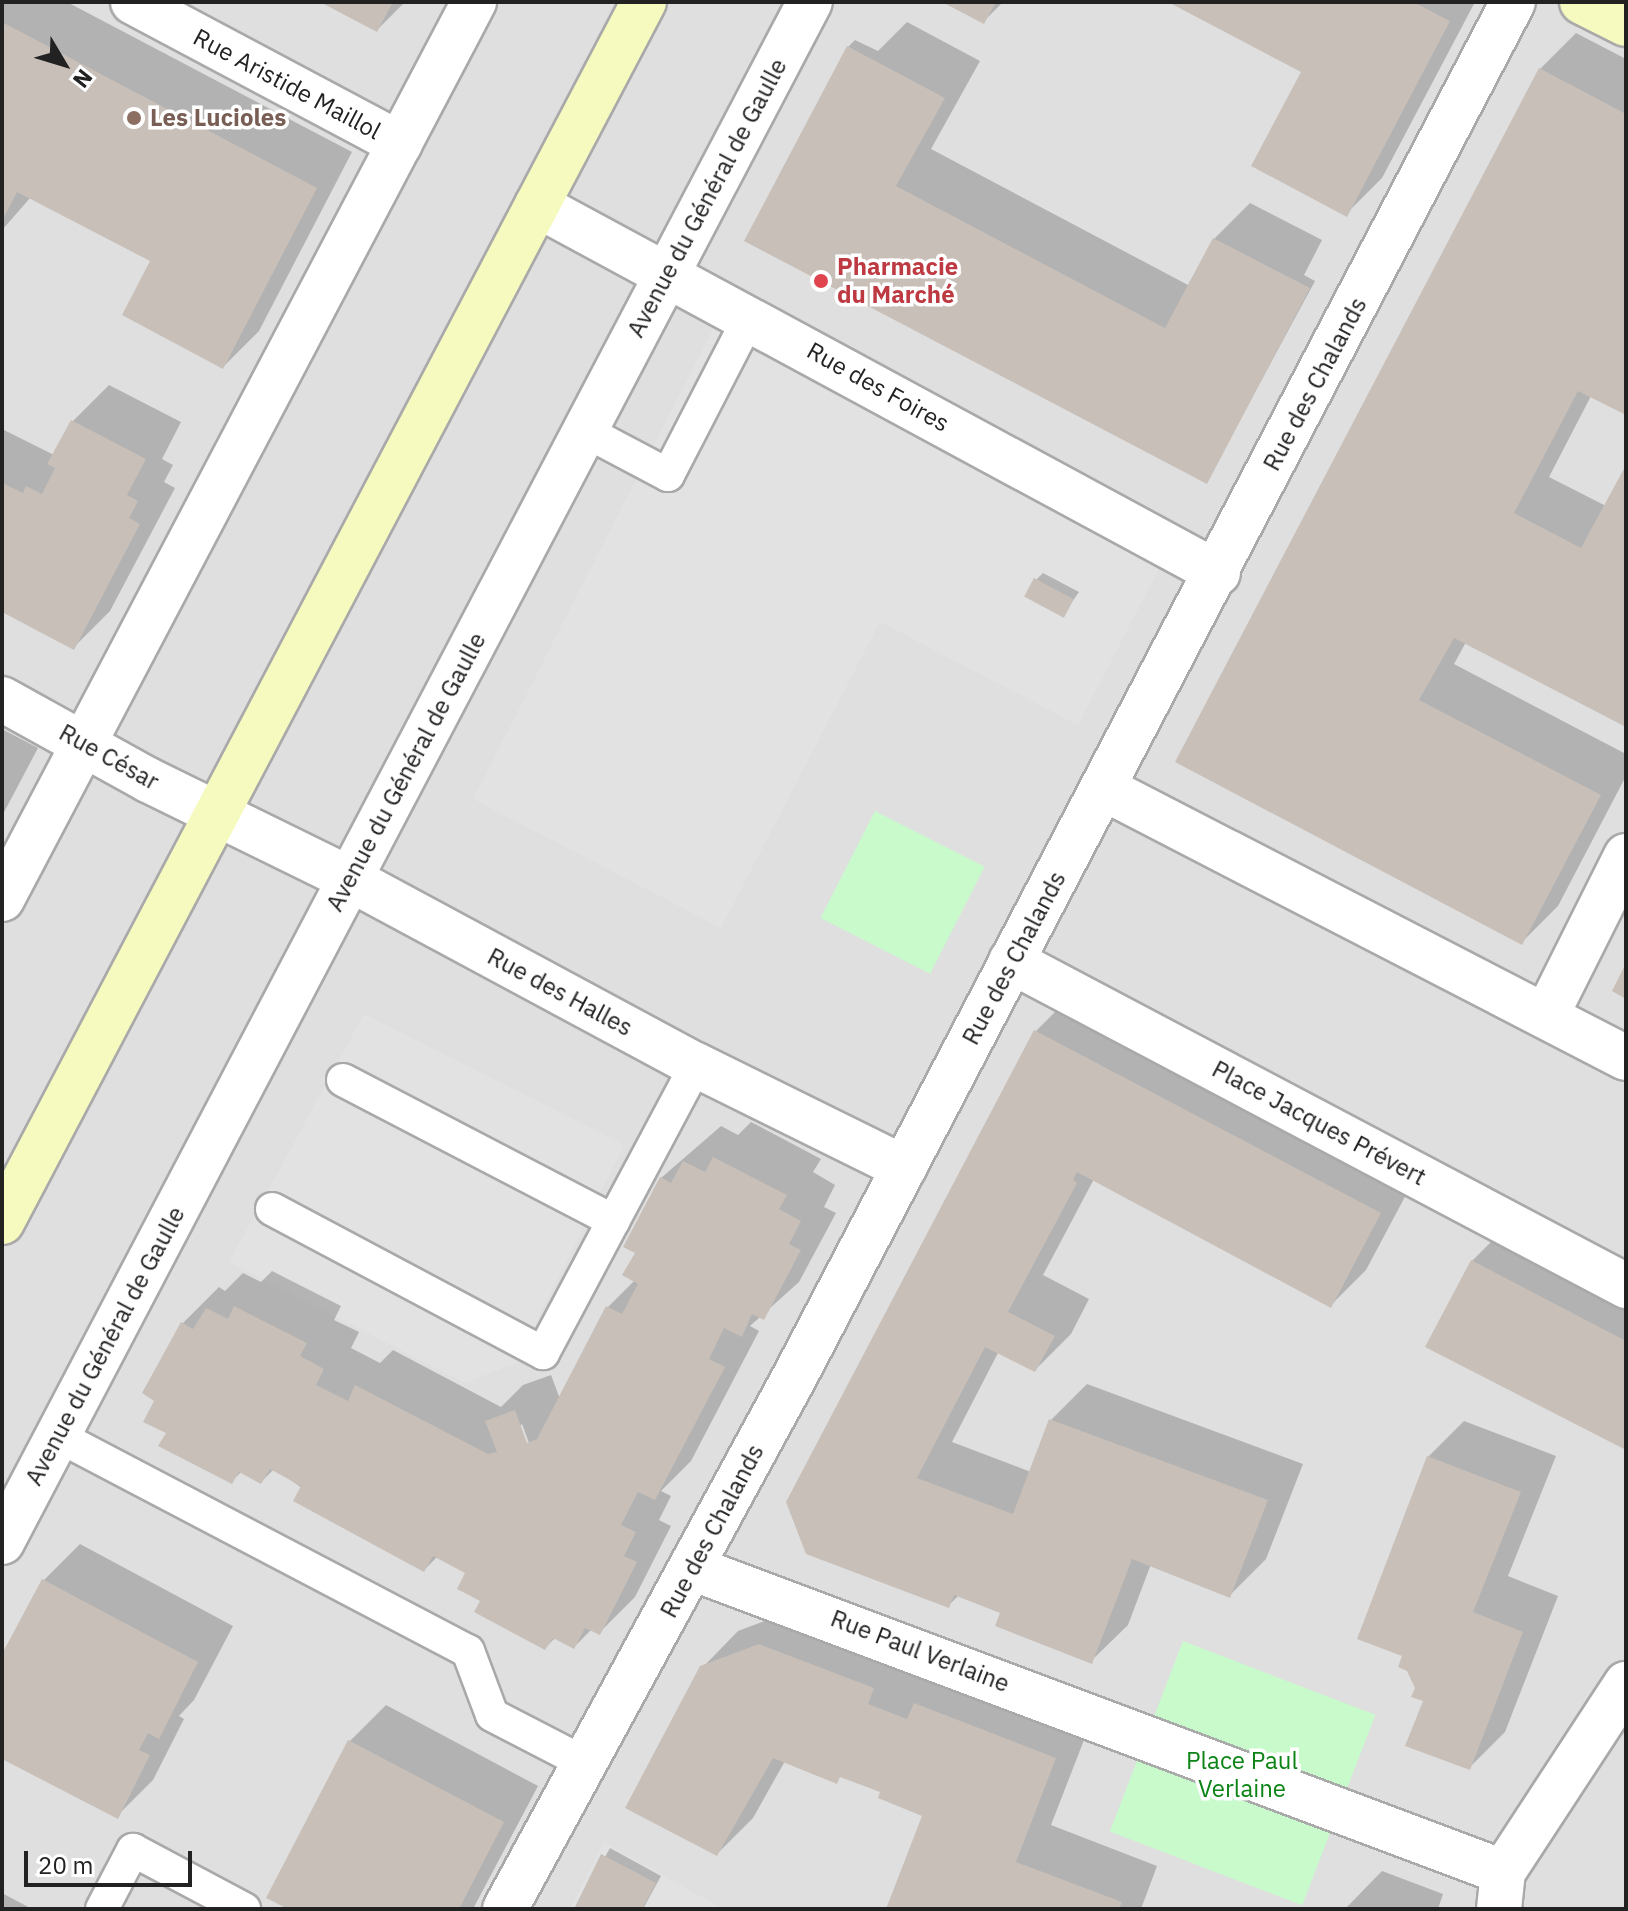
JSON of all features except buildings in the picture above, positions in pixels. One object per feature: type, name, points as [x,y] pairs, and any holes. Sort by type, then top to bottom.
[{"type":"main road","points":[[2,1222],[644,2]]},
{"type":"main road","points":[[1582,2],[1626,24]]},
{"type":"street","name":"Rue Aristide Maillol","points":[[133,2],[400,144]]},
{"type":"street","points":[[2,899],[474,2]]},
{"type":"street","name":"Avenue du Général de Gaulle","points":[[2,1542],[810,2]]},
{"type":"street","name":"Rue des Chalands","points":[[505,1909],[692,1568],[1011,961],[1105,789],[1513,2]]},
{"type":"street","name":"Rue des Foires","points":[[537,205],[750,316],[1218,573]]},
{"type":"street","name":"Rue César","points":[[2,699],[216,815]]},
{"type":"street","points":[[1105,789],[1626,1058]]},
{"type":"street","name":"Rue des Halles","points":[[216,815],[350,879],[696,1065],[904,1168]]},
{"type":"street","points":[[1546,1016],[1626,856]]},
{"type":"street","name":"Place Jacques Prévert","points":[[1011,961],[1626,1286]]},
{"type":"street","name":"Rue Paul Verlaine","points":[[692,1568],[1339,1810],[1501,1891]]},
{"type":"street","points":[[1501,1891],[1626,1684]]},
{"type":"lane","points":[[585,431],[668,475],[750,316]]},
{"type":"lane","points":[[272,1209],[543,1353],[696,1065]]},
{"type":"lane","points":[[343,1080],[614,1221]]},
{"type":"lane","points":[[58,1436],[468,1651],[492,1715],[585,1763]]},
{"type":"lane","points":[[102,1909],[133,1850],[244,1909]]},
{"type":"shaded area","points":[[2,2],[1626,2],[1626,1909],[2,1909]]},
{"type":"shaded area","points":[[713,329],[1160,567],[1078,725],[880,622],[721,928],[473,799]]},
{"type":"shaded area","points":[[364,1014],[624,1145],[516,1363],[465,1383],[229,1262]]},
{"type":"shaded area","points":[[604,1842],[723,1909],[570,1909]]},
{"type":"green space","points":[[875,811],[985,867],[930,974],[821,918]]},
{"type":"green space","name":"Place Paul Verlaine","points":[[1183,1641],[1375,1715],[1302,1905],[1110,1831]]},
{"type":"place","name":"Les Lucioles","points":[[134,118]]},
{"type":"place","name":"Pharmacie du Marché","points":[[821,281]]}]
